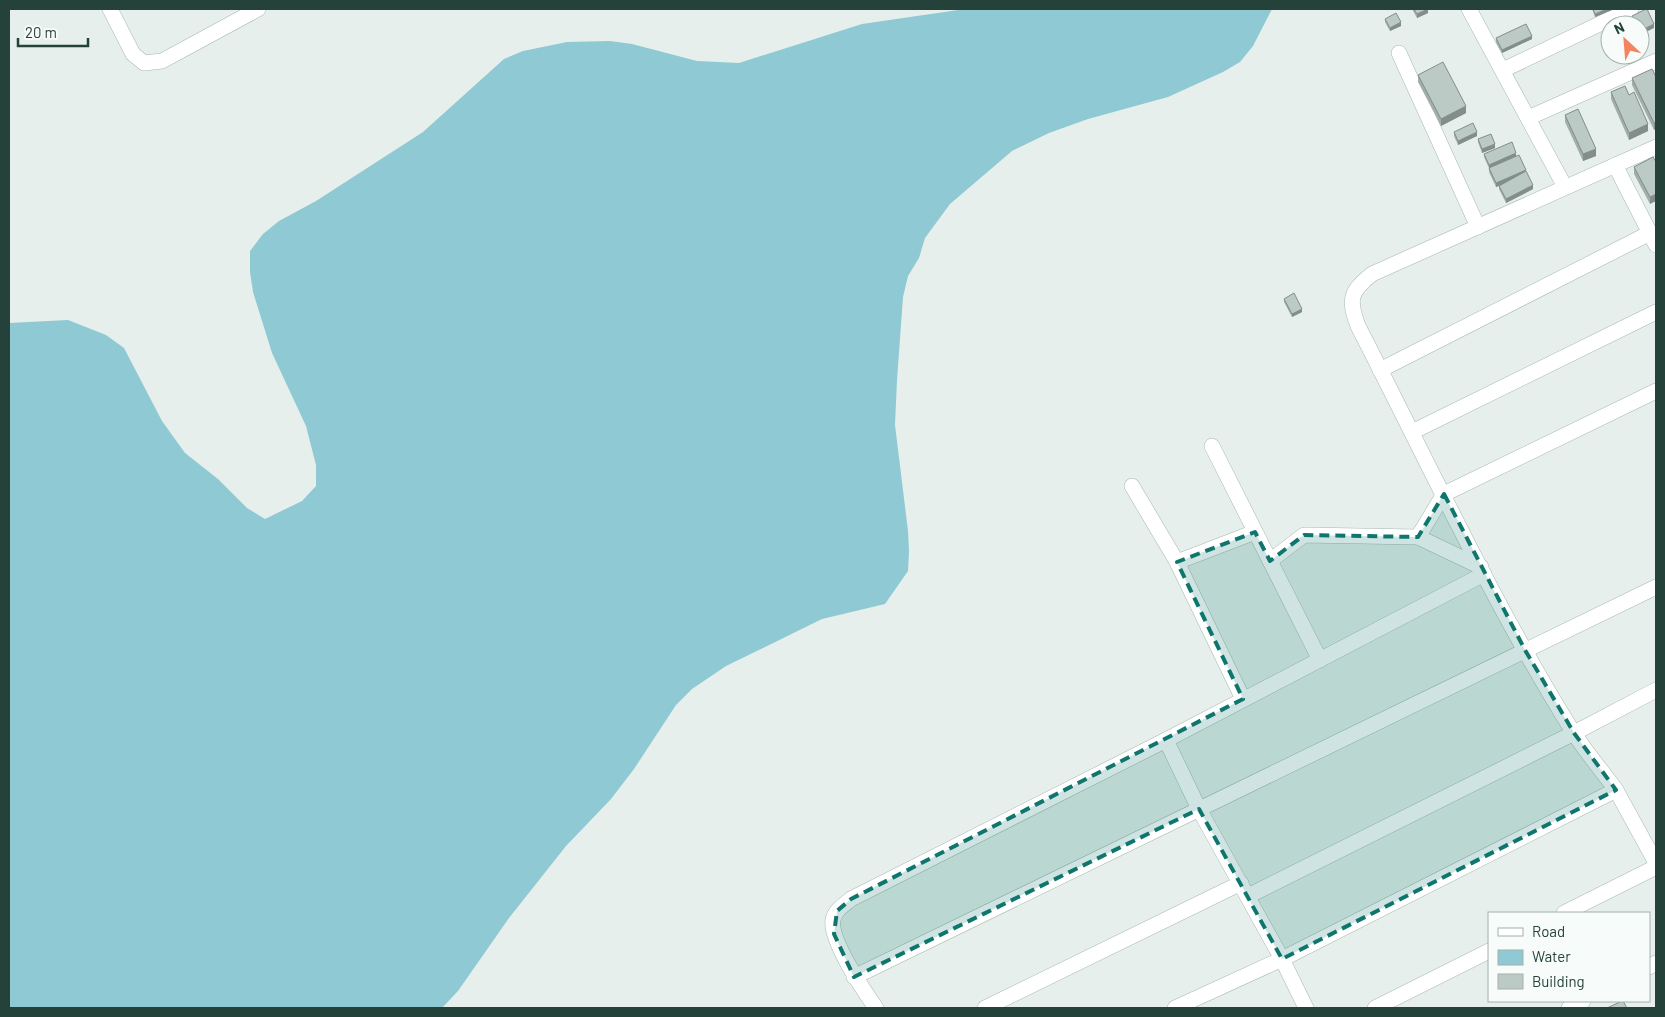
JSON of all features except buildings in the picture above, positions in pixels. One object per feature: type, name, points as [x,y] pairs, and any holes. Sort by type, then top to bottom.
[{"type":"street","points":[[110,9],[133,54],[144,63],[162,61],[258,9]]},
{"type":"street","points":[[1469,9],[1565,187]]},
{"type":"street","points":[[1503,70],[1631,9]]},
{"type":"street","points":[[1399,53],[1478,227]]},
{"type":"street","points":[[1528,118],[1656,61]]},
{"type":"street","points":[[1656,147],[1372,274],[1358,285],[1352,297],[1352,310],[1358,326],[1525,650],[1574,733],[1616,790],[1656,863]]},
{"type":"street","points":[[1380,370],[1653,239],[1615,165]]},
{"type":"street","points":[[1412,432],[1656,312]]},
{"type":"street","points":[[1418,537],[1444,494],[1656,391]]},
{"type":"street","points":[[1212,446],[1320,660]]},
{"type":"street","points":[[1132,486],[1177,562],[1243,699]]},
{"type":"street","points":[[1177,562],[1255,532]]},
{"type":"street","points":[[1270,561],[1304,535],[1418,537],[1483,571]]},
{"type":"street","points":[[876,1008],[854,976],[834,934],[832,922],[837,911],[851,900],[1320,660],[1483,571]]},
{"type":"street","points":[[854,976],[1656,587]]},
{"type":"street","points":[[984,1008],[1244,890],[1574,733],[1656,690]]},
{"type":"street","points":[[1166,740],[1199,809],[1282,958],[1306,1008]]},
{"type":"street","points":[[1175,1008],[1282,958],[1616,790]]},
{"type":"street","points":[[1566,912],[1656,867]]},
{"type":"street","points":[[1375,1008],[1488,952]]},
{"type":"street","points":[[1569,1008],[1581,1002]]},
{"type":"highlighted area","points":[[1444,494],[1525,650],[1574,733],[1616,790],[1282,959],[1199,809],[854,977],[834,934],[837,911],[851,899],[1243,699],[1177,562],[1255,532],[1270,561],[1304,535],[1418,537]]},
{"type":"water","points":[[965,9],[1272,9],[1253,46],[1240,62],[1223,72],[1168,97],[1088,119],[1049,133],[1012,151],[950,204],[925,238],[919,258],[908,276],[903,297],[897,380],[895,425],[908,531],[908,571],[885,604],[822,619],[726,666],[692,689],[676,705],[634,769],[611,799],[566,846],[509,918],[458,991],[442,1008],[9,1008],[9,323],[68,320],[106,335],[124,348],[162,421],[185,453],[218,479],[247,508],[265,519],[302,501],[316,486],[316,465],[306,426],[272,353],[253,292],[250,272],[250,251],[263,234],[279,221],[316,201],[423,132],[504,59],[523,51],[567,42],[610,41],[632,44],[697,61],[739,63],[862,24]]}]
